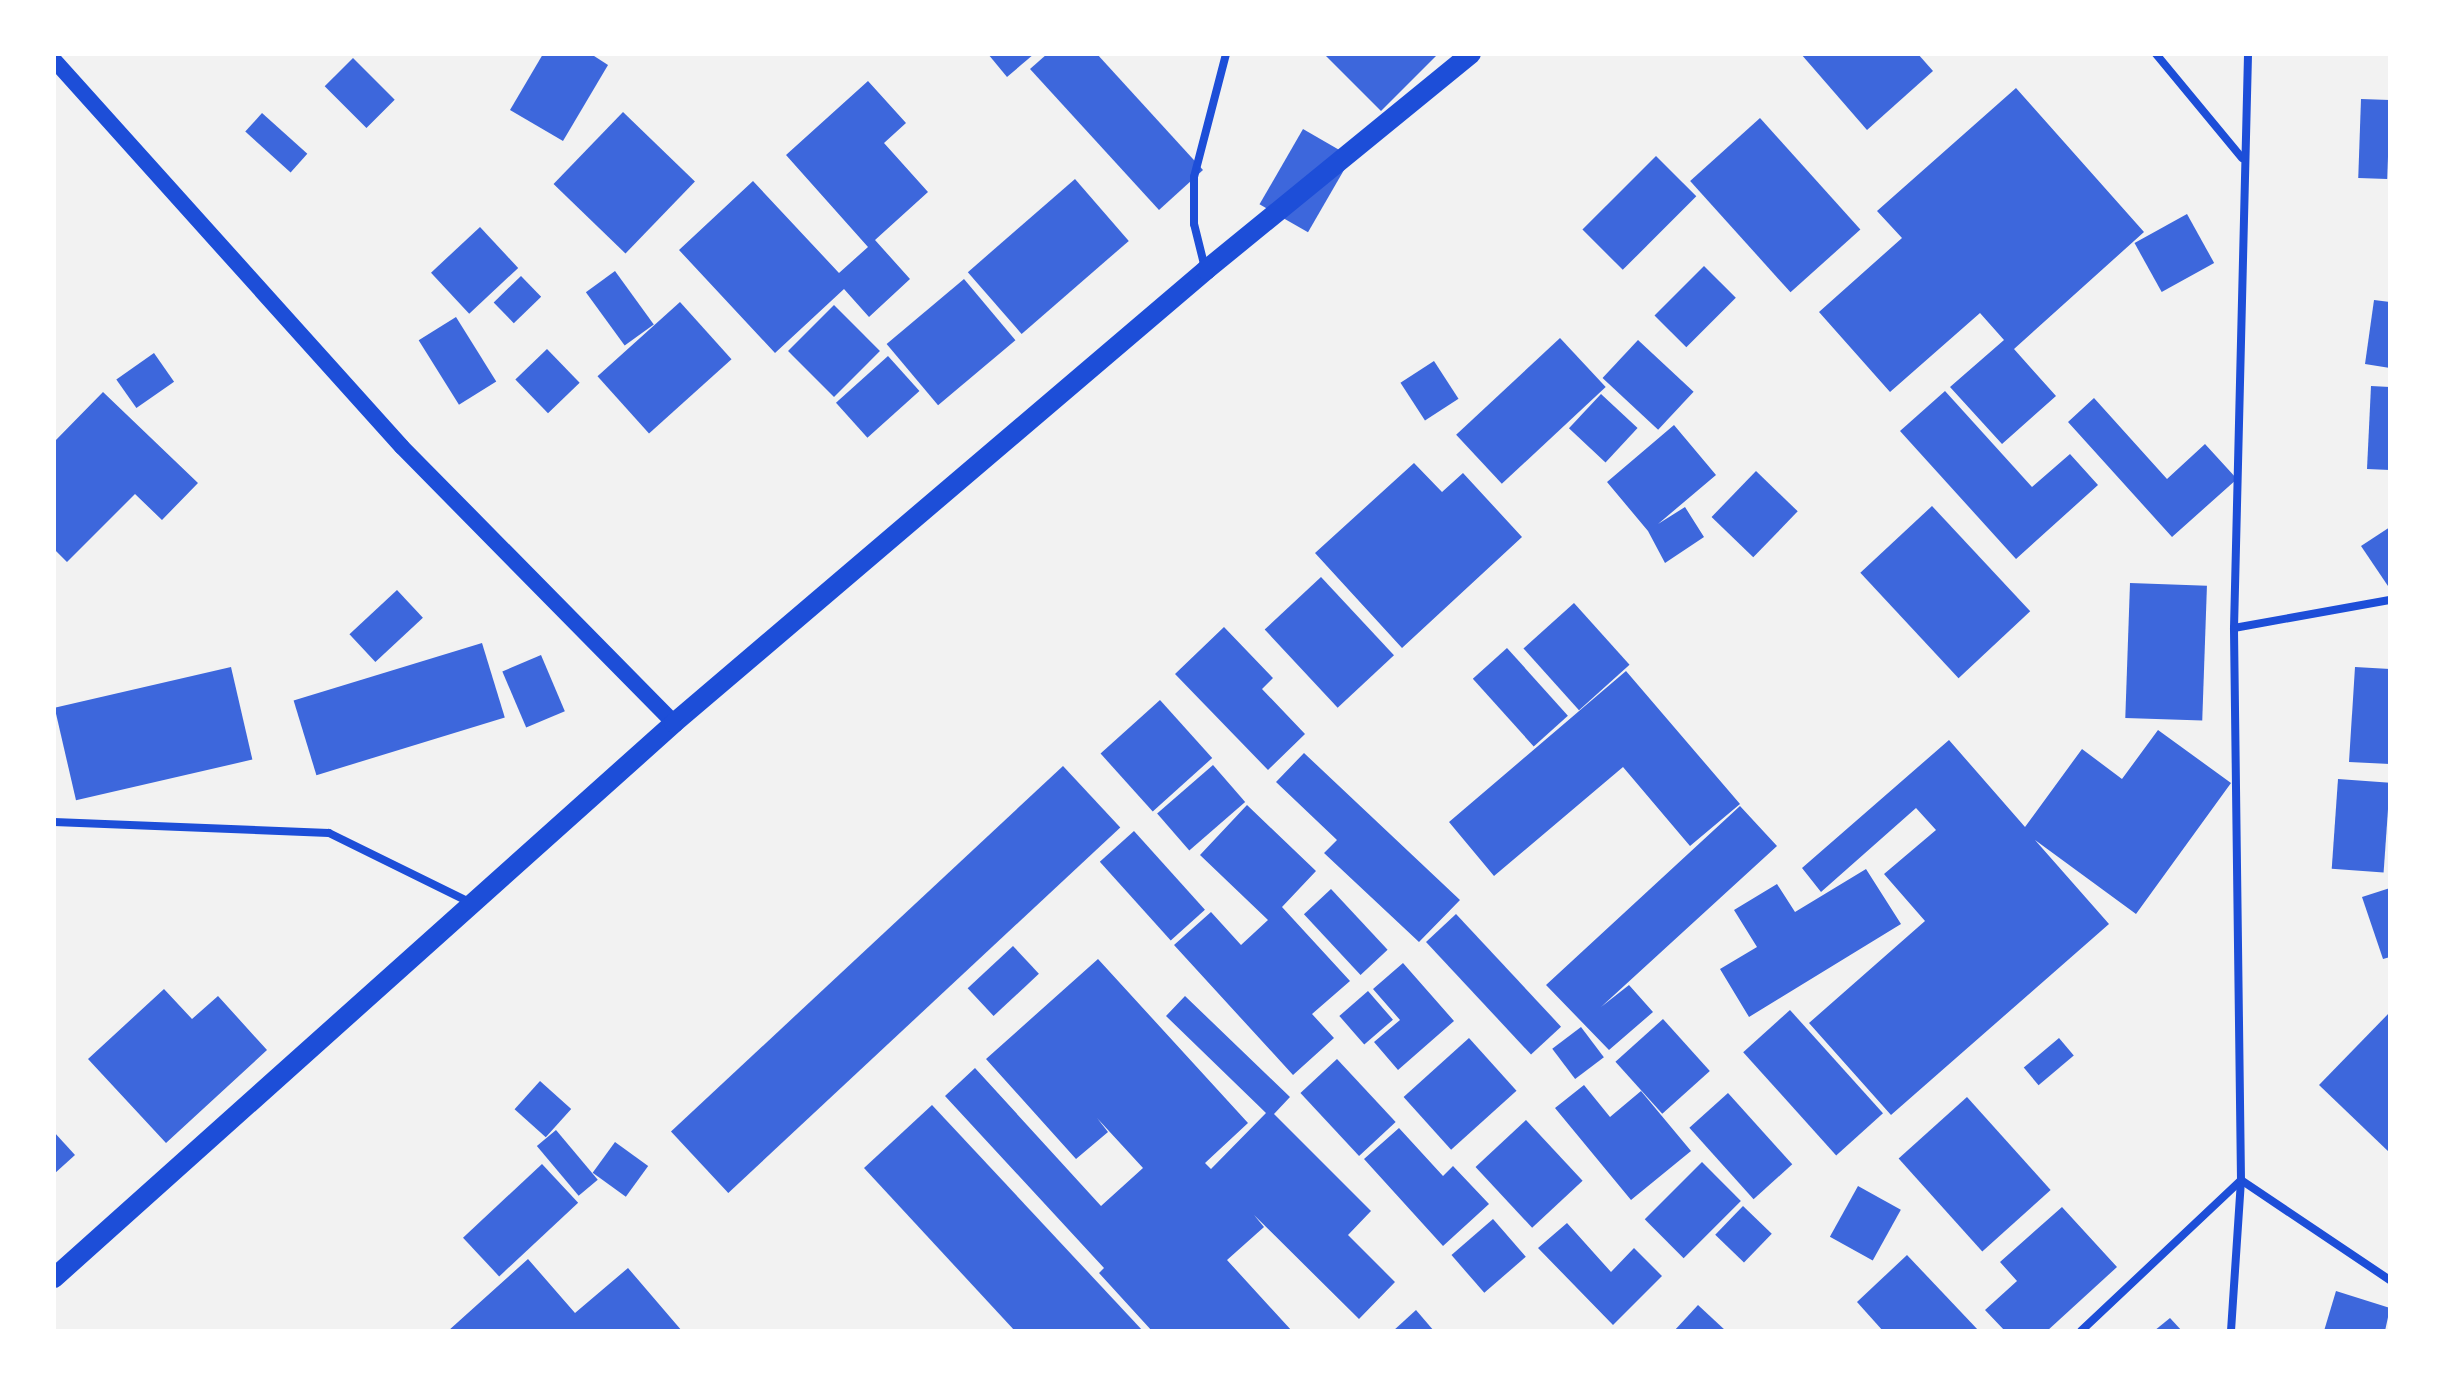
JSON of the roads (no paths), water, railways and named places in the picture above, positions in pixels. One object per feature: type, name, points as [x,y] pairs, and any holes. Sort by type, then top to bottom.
[{"type":"main road","points":[[54,1278],[469,902],[674,723],[1206,270],[1471,54]]},
{"type":"main road","points":[[54,60],[402,447],[674,723]]},
{"type":"street","points":[[1206,270],[1194,224],[1194,177],[1226,54]]},
{"type":"street","points":[[2156,54],[2243,159]]},
{"type":"street","points":[[2231,1331],[2241,1180],[2234,628],[2243,159],[2248,54]]},
{"type":"street","points":[[2234,628],[2390,600]]},
{"type":"street","points":[[54,822],[329,833],[469,902]]},
{"type":"street","points":[[2241,1180],[2390,1280]]},
{"type":"street","points":[[2081,1331],[2241,1180]]}]
